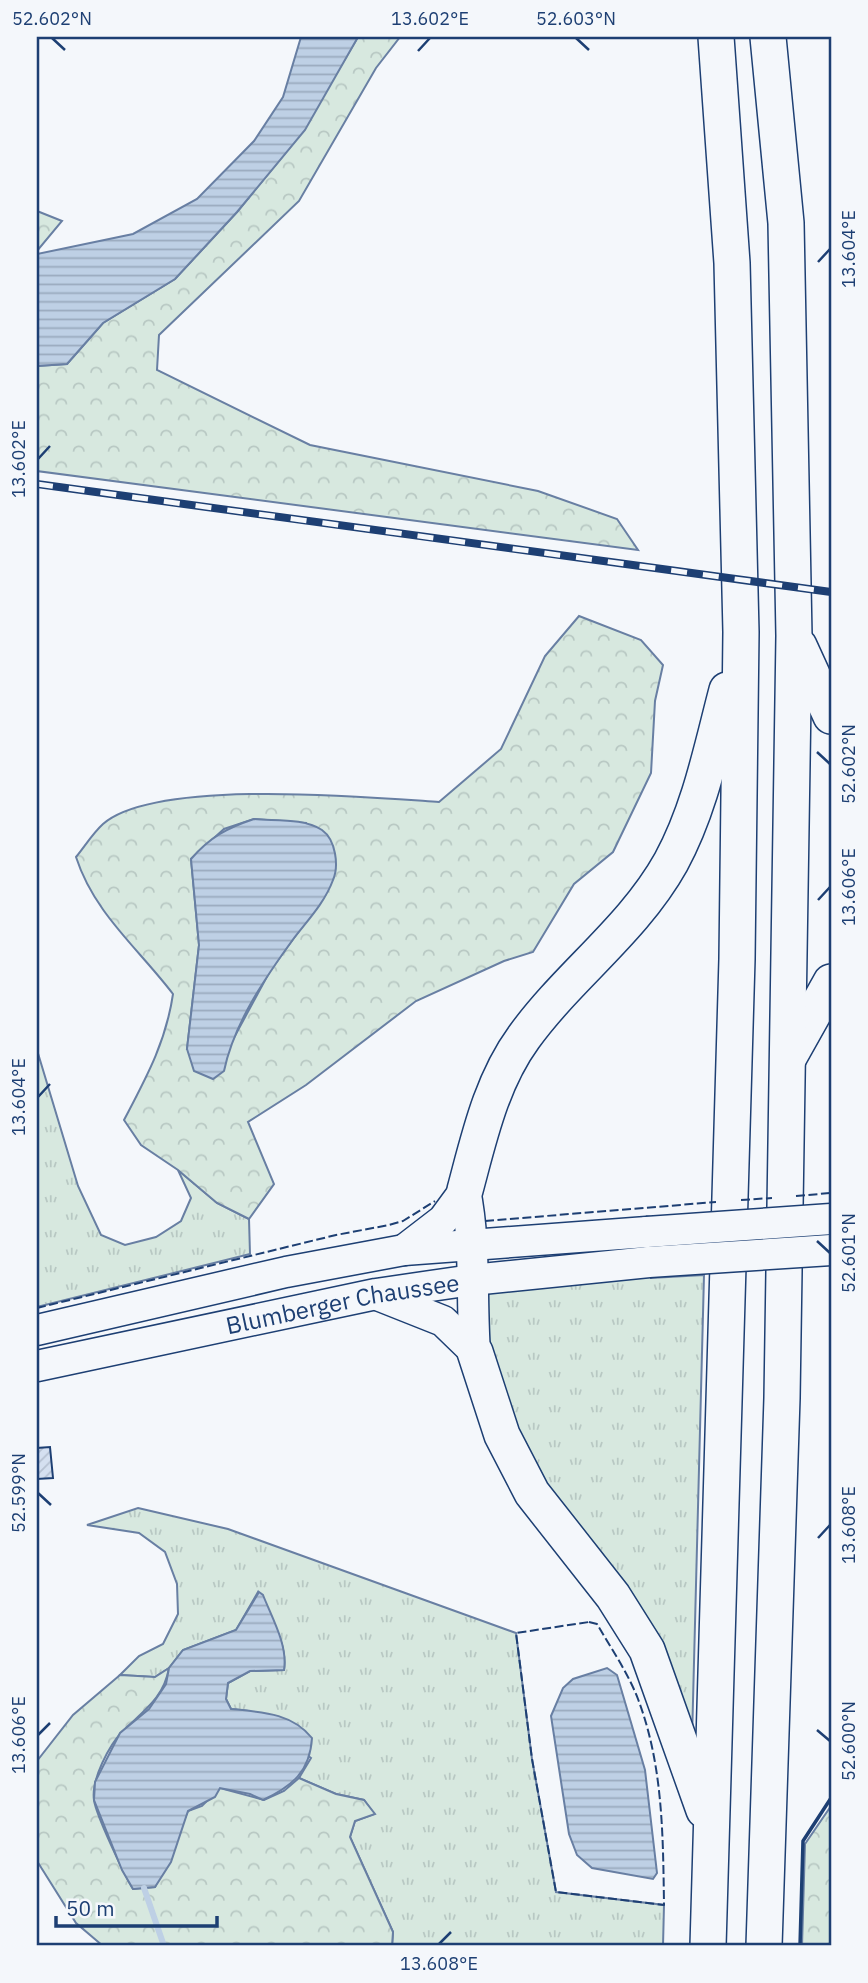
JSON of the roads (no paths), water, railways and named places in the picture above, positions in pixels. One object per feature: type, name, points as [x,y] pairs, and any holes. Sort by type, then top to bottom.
[{"type":"highway","points":[[708,1946],[737,959],[741,632],[732,263],[716,37]]},
{"type":"highway","points":[[764,1946],[782,1398],[794,636],[786,223],[768,37]]},
{"type":"highway","points":[[466,1190],[486,1112],[523,1037],[607,948],[671,861],[707,769],[741,632]]},
{"type":"highway","points":[[794,636],[831,716]]},
{"type":"highway","points":[[787,1060],[831,982]]},
{"type":"highway","points":[[475,1352],[502,1435],[532,1493],[613,1596],[647,1650],[711,1832]]},
{"type":"main road","points":[[466,1190],[473,1244],[475,1352]]},
{"type":"main road","points":[[404,1250],[443,1220],[466,1190]]},
{"type":"main road","name":"Blumberger Chaussee","points":[[37,1330],[286,1272],[404,1250],[831,1219]]},
{"type":"main road","name":"Blumberger Chaussee","points":[[37,1366],[376,1294],[472,1280],[649,1262],[831,1250]]},
{"type":"main road","points":[[376,1294],[443,1321],[475,1352]]},
{"type":"water","points":[[301,37],[358,37],[305,130],[237,212],[175,279],[103,323],[67,364],[37,366],[37,254],[133,234],[197,199],[254,141],[283,97]]},
{"type":"water","points":[[254,819],[298,822],[322,830],[333,847],[335,874],[321,903],[283,953],[252,1001],[235,1036],[224,1071],[213,1079],[194,1071],[187,1049],[199,945],[191,859],[219,834]]},
{"type":"water","points":[[259,1592],[263,1595],[275,1622],[284,1651],[284,1670],[250,1671],[228,1683],[226,1699],[231,1709],[276,1715],[295,1723],[312,1738],[308,1760],[291,1783],[263,1800],[250,1794],[220,1788],[215,1797],[188,1811],[171,1862],[155,1887],[133,1889],[122,1870],[94,1800],[95,1782],[120,1733],[149,1709],[166,1684],[169,1668],[183,1650],[236,1630]]},
{"type":"water","points":[[607,1668],[617,1675],[645,1770],[657,1873],[653,1879],[592,1868],[577,1855],[569,1834],[551,1716],[563,1688],[573,1679]]},
{"type":"waterway","points":[[144,1888],[164,1946]]},
{"type":"railway","points":[[37,484],[831,592]]}]
